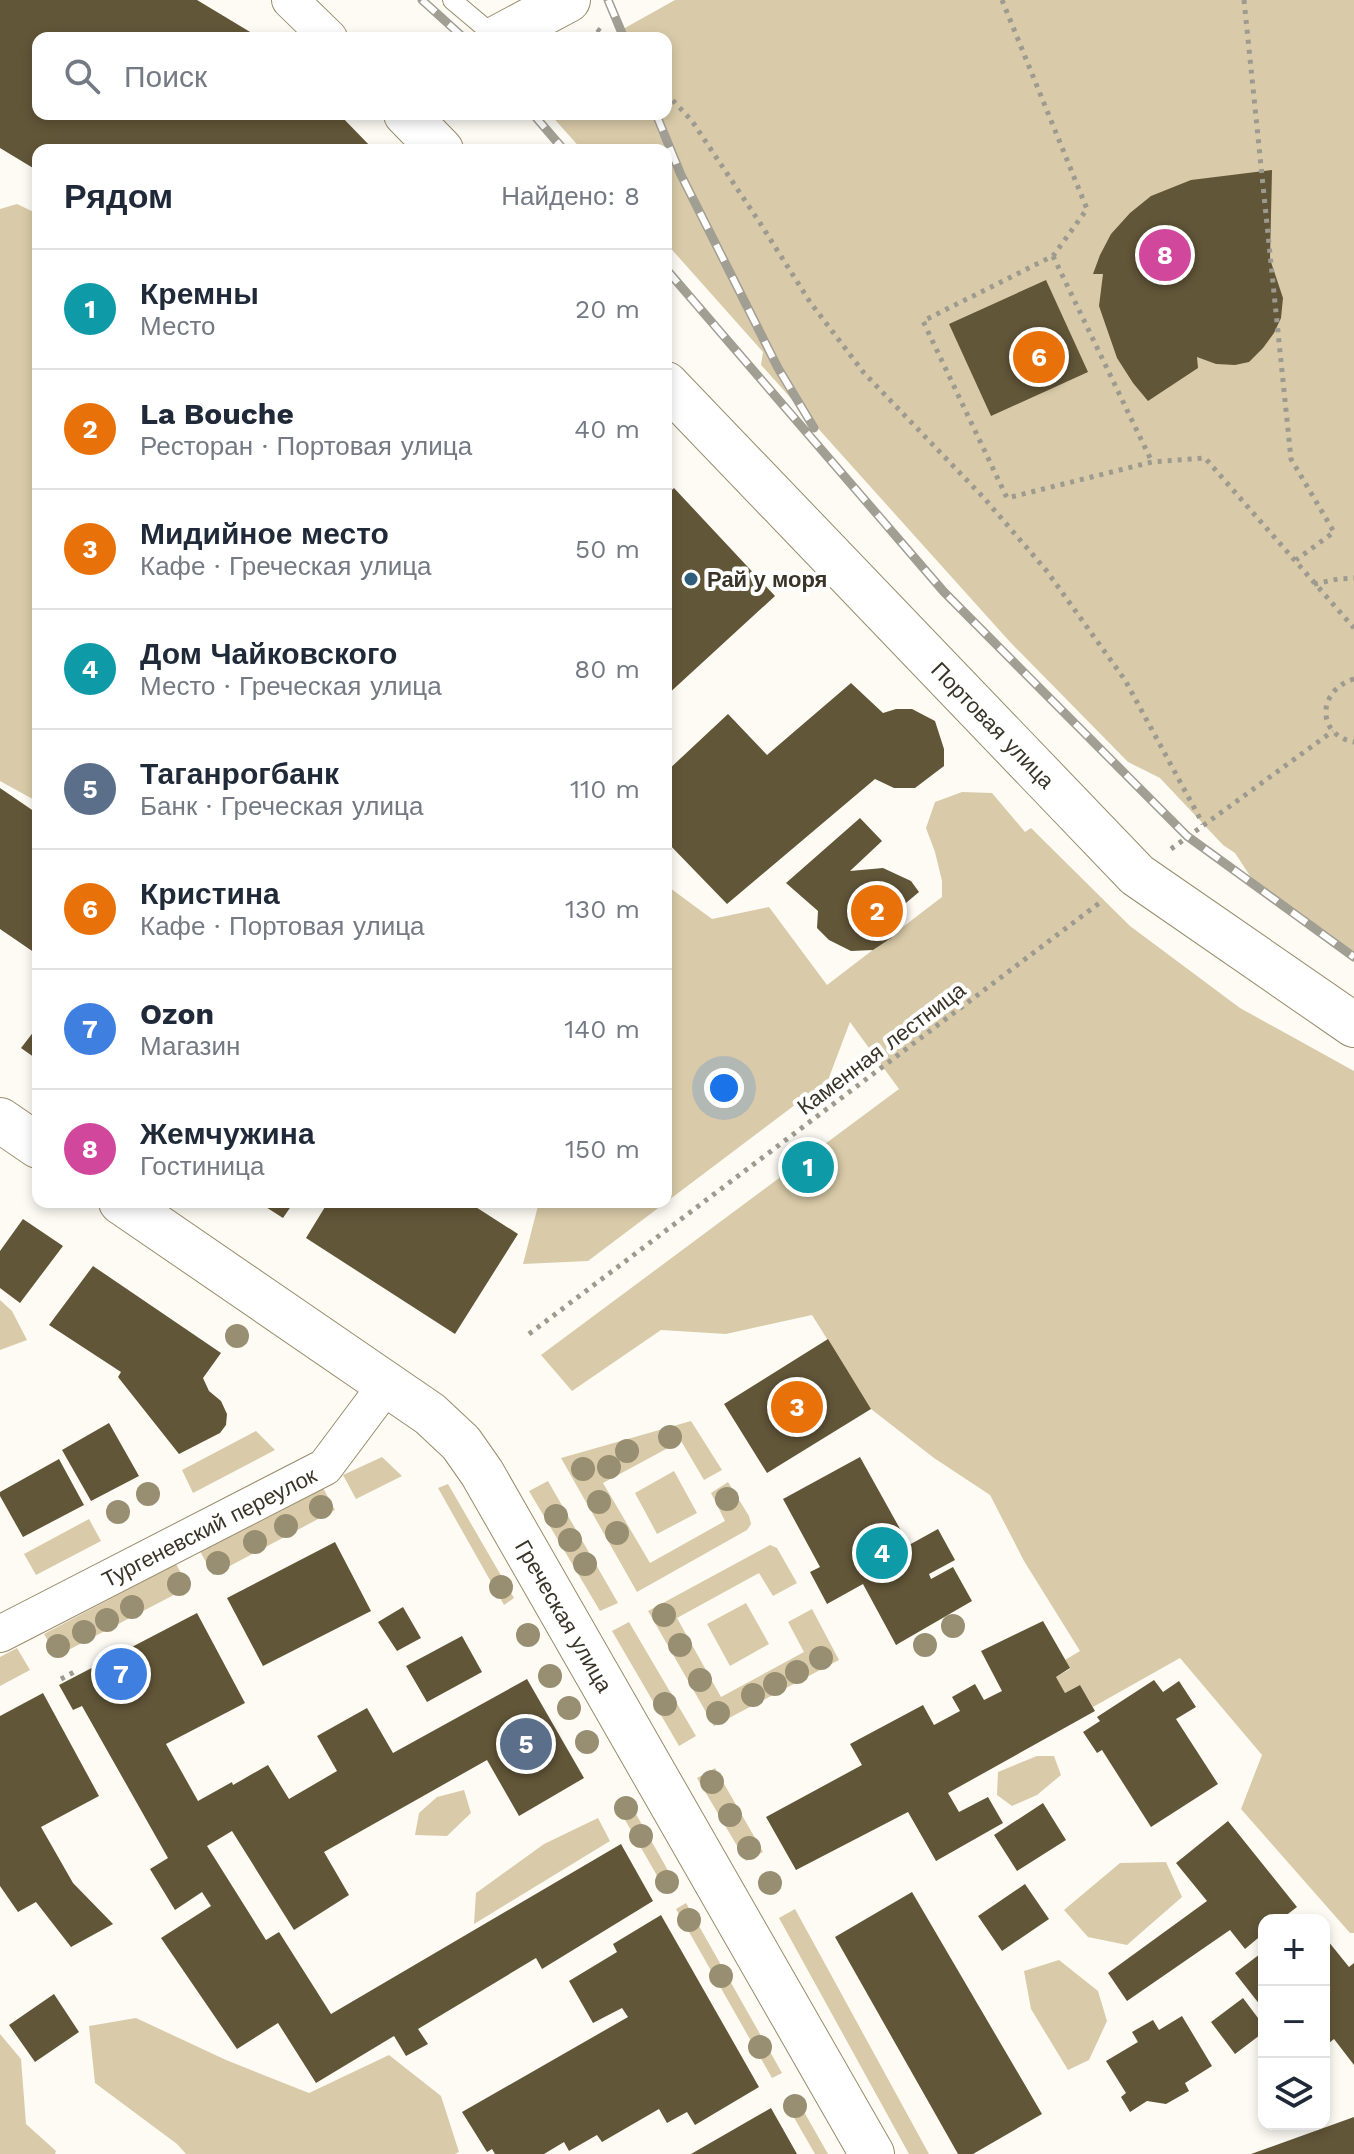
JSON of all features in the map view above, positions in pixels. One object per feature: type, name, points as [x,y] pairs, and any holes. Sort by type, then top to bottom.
[{"type":"main road","points":[[508,32],[568,0]]},
{"type":"main road","points":[[412,120],[435,144]]},
{"type":"main road","name":"Портовая улица","points":[[672,390],[1137,875],[1354,1025]]},
{"type":"main road","points":[[0,1120],[32,1142]]},
{"type":"main road","name":"Греческая улица","points":[[130,1208],[430,1414],[461,1443],[482,1473],[872,2154]]},
{"type":"street","points":[[290,0],[323,32]]},
{"type":"street","name":"Тургеневский переулок","points":[[0,1634],[325,1467],[387,1384]]},
{"type":"lane","points":[[452,0],[490,32]]},
{"type":"path","points":[[1002,0],[1087,209],[1053,256],[923,321],[1007,498],[1152,462],[1205,458],[1354,628]]},
{"type":"path","points":[[1244,0],[1291,459],[1334,532],[1296,560]]},
{"type":"path","points":[[672,99],[692,121],[810,302],[864,373],[984,498],[1046,570],[1125,680],[1203,824]]},
{"type":"path","points":[[1053,256],[1152,462]]},
{"type":"path","points":[[1313,584],[1354,578]]},
{"type":"path","points":[[1354,679],[1342,682],[1332,692],[1326,705],[1327,719],[1333,731],[1345,740],[1354,742]]},
{"type":"path","points":[[1187,836],[1333,731]]},
{"type":"path","name":"Каменная лестница","points":[[529,1334],[1137,875]]},
{"type":"path","points":[[61,1679],[74,1672]]},
{"type":"shaded area","points":[[675,0],[1354,0],[1354,952],[1277,902],[1250,876],[1235,853],[1223,845],[1160,778],[1128,762],[1010,642],[761,365],[763,352],[672,250],[672,144],[577,144],[555,120],[672,120],[672,32],[618,32]]},
{"type":"shaded area","points":[[17,204],[32,211],[32,799],[0,781],[0,209]]},
{"type":"shaded area","points":[[962,792],[992,793],[1025,832],[1031,828],[1130,926],[1240,1008],[1354,1071],[1354,1933],[1350,1933],[1241,1809],[1262,1755],[1180,1658],[1093,1707],[1080,1685],[1065,1693],[1056,1677],[1070,1669],[1065,1660],[1080,1651],[1024,1561],[990,1495],[934,1458],[871,1409],[812,1315],[726,1334],[661,1330],[572,1391],[541,1355],[899,1089],[850,1022],[828,1080],[672,1198],[672,889],[712,919],[769,907],[827,985],[942,897],[942,881],[926,828],[935,802]]},
{"type":"shaded area","points":[[537,1208],[658,1208],[588,1261],[523,1264]]},
{"type":"shaded area","points":[[0,1300],[12,1311],[27,1340],[0,1350]]},
{"type":"shaded area","points":[[691,1421],[722,1470],[704,1480],[681,1441],[603,1483],[650,1563],[725,1521],[711,1493],[728,1482],[751,1524],[747,1530],[637,1592],[561,1458]]},
{"type":"shaded area","points":[[256,1431],[275,1450],[193,1493],[182,1470]]},
{"type":"shaded area","points":[[382,1457],[402,1476],[356,1499],[343,1475]]},
{"type":"shaded area","points":[[674,1471],[697,1513],[657,1534],[635,1493]]},
{"type":"shaded area","points":[[548,1481],[618,1603],[600,1611],[529,1491]]},
{"type":"shaded area","points":[[448,1484],[514,1598],[504,1605],[438,1488]]},
{"type":"shaded area","points":[[322,1486],[335,1510],[213,1575],[200,1551]]},
{"type":"shaded area","points":[[89,1519],[101,1541],[36,1575],[24,1554]]},
{"type":"shaded area","points":[[770,1545],[777,1548],[797,1583],[773,1596],[759,1573],[677,1618],[721,1697],[804,1652],[788,1622],[812,1609],[839,1660],[714,1726],[648,1611]]},
{"type":"shaded area","points":[[176,1564],[189,1587],[57,1656],[44,1634]]},
{"type":"shaded area","points":[[746,1603],[769,1644],[730,1666],[707,1624]]},
{"type":"shaded area","points":[[629,1622],[696,1736],[679,1746],[612,1631]]},
{"type":"shaded area","points":[[17,1648],[30,1670],[0,1686],[0,1657]]},
{"type":"shaded area","points":[[1037,1756],[1054,1756],[1061,1775],[1037,1795],[1012,1806],[997,1795],[998,1772]]},
{"type":"shaded area","points":[[715,1768],[763,1852],[746,1861],[697,1778]]},
{"type":"shaded area","points":[[464,1790],[471,1813],[447,1836],[415,1835],[419,1813],[437,1797]]},
{"type":"shaded area","points":[[628,1800],[678,1888],[667,1893],[617,1806]]},
{"type":"shaded area","points":[[598,1818],[610,1841],[474,1924],[476,1893],[544,1844]]},
{"type":"shaded area","points":[[1166,1862],[1182,1897],[1127,1945],[1088,1937],[1064,1910],[1120,1863]]},
{"type":"shaded area","points":[[686,1903],[782,2073],[772,2078],[676,1909]]},
{"type":"shaded area","points":[[795,1909],[929,2154],[909,2154],[779,1918]]},
{"type":"shaded area","points":[[1059,1960],[1098,1991],[1107,2021],[1089,2060],[1068,2070],[1031,2009],[1024,1971]]},
{"type":"shaded area","points":[[136,2018],[226,2060],[309,2093],[389,2055],[441,2096],[459,2152],[186,2154],[95,2083],[89,2026]]},
{"type":"shaded area","points":[[0,2034],[21,2059],[26,2124],[56,2151],[55,2154],[0,2154]]},
{"type":"shaded area","points":[[795,2096],[828,2154],[815,2154],[785,2102]]},
{"type":"building","points":[[0,0],[197,0],[250,32],[32,32],[32,120],[345,120],[368,144],[32,144],[32,167],[0,148]]},
{"type":"building","points":[[1272,170],[1270,259],[1283,298],[1281,318],[1274,333],[1249,362],[1216,364],[1197,357],[1198,368],[1148,401],[1117,358],[1099,306],[1103,274],[1093,274],[1111,234],[1151,196],[1191,180]]},
{"type":"building","points":[[1046,280],[1088,372],[991,416],[949,324]]},
{"type":"building","points":[[674,488],[775,596],[672,690]]},
{"type":"building","points":[[851,683],[883,713],[912,709],[935,721],[944,749],[944,766],[915,788],[894,788],[875,779],[727,904],[672,847],[672,766],[728,714],[767,755]]},
{"type":"building","points":[[0,788],[32,810],[32,951],[0,929]]},
{"type":"building","points":[[860,818],[882,841],[850,871],[883,868],[911,881],[919,892],[894,913],[900,926],[891,938],[873,950],[851,951],[829,940],[817,928],[818,911],[786,883]]},
{"type":"building","points":[[32,1034],[32,1056],[21,1048]]},
{"type":"building","points":[[267,1208],[290,1208],[283,1218]]},
{"type":"building","points":[[324,1208],[477,1208],[518,1234],[455,1334],[306,1238]]},
{"type":"building","points":[[23,1219],[63,1246],[20,1303],[0,1288],[0,1251]]},
{"type":"building","points":[[93,1266],[221,1353],[203,1378],[227,1414],[226,1425],[220,1433],[179,1454],[118,1377],[121,1372],[49,1325]]},
{"type":"building","points":[[828,1339],[871,1409],[767,1473],[724,1404]]},
{"type":"building","points":[[109,1423],[139,1476],[91,1501],[62,1450]]},
{"type":"building","points":[[860,1457],[909,1545],[938,1529],[955,1560],[929,1574],[931,1579],[953,1567],[972,1601],[896,1645],[863,1584],[827,1604],[810,1572],[820,1567],[783,1499]]},
{"type":"building","points":[[59,1459],[84,1505],[23,1537],[0,1492]]},
{"type":"building","points":[[335,1542],[371,1611],[263,1666],[227,1598]]},
{"type":"building","points":[[403,1607],[421,1638],[397,1651],[378,1622]]},
{"type":"building","points":[[197,1613],[245,1703],[166,1744],[198,1801],[268,1765],[289,1799],[337,1771],[317,1736],[367,1708],[393,1753],[527,1679],[584,1778],[519,1816],[487,1760],[324,1852],[349,1895],[294,1930],[232,1831],[207,1846],[266,1940],[279,1932],[331,2014],[621,1844],[653,1901],[542,1969],[536,1958],[418,2029],[428,2044],[406,2056],[394,2036],[316,2083],[278,2023],[237,2049],[161,1938],[211,1906],[202,1892],[175,1910],[150,1869],[168,1858],[82,1706],[73,1710],[59,1685]]},
{"type":"building","points":[[1043,1621],[1070,1668],[1056,1677],[1065,1693],[1080,1685],[1095,1711],[948,1793],[959,1812],[988,1797],[1003,1823],[936,1861],[908,1812],[796,1870],[766,1817],[862,1765],[850,1744],[923,1705],[934,1725],[960,1711],[952,1697],[975,1684],[984,1700],[1002,1691],[981,1651]]},
{"type":"building","points":[[462,1636],[482,1672],[427,1702],[406,1666]]},
{"type":"building","points":[[1154,1680],[1163,1692],[1179,1681],[1196,1707],[1176,1719],[1218,1784],[1151,1827],[1102,1750],[1097,1753],[1083,1732],[1100,1721],[1097,1717]]},
{"type":"building","points":[[43,1693],[99,1796],[41,1827],[73,1883],[113,1924],[71,1947],[36,1902],[18,1912],[0,1886],[0,1716]]},
{"type":"building","points":[[1043,1803],[1066,1840],[1017,1871],[994,1835]]},
{"type":"building","points":[[1228,1821],[1297,1907],[1288,1914],[1258,1914],[1258,1938],[1245,1949],[1230,1930],[1127,2001],[1108,1973],[1207,1901],[1176,1863]]},
{"type":"building","points":[[1025,1884],[1049,1919],[1002,1951],[978,1916]]},
{"type":"building","points":[[912,1892],[1042,2114],[973,2154],[958,2154],[835,1937]]},
{"type":"building","points":[[661,1915],[759,2087],[695,2125],[687,2112],[667,2123],[659,2109],[602,2142],[597,2135],[569,2151],[564,2142],[544,2154],[495,2154],[492,2149],[487,2152],[462,2112],[628,2017],[622,2008],[593,2023],[569,1981],[617,1952],[613,1944]]},
{"type":"building","points":[[1330,1943],[1349,1967],[1354,1963],[1354,2065],[1334,2039],[1330,2042]]},
{"type":"building","points":[[1258,1956],[1258,2002],[1235,1973]]},
{"type":"building","points":[[54,1994],[79,2032],[35,2062],[9,2025]]},
{"type":"building","points":[[1243,1998],[1258,2018],[1258,2037],[1235,2054],[1211,2022]]},
{"type":"building","points":[[1182,2016],[1212,2066],[1185,2083],[1189,2091],[1166,2104],[1147,2101],[1130,2112],[1121,2097],[1126,2093],[1106,2061],[1138,2042],[1132,2032],[1153,2020],[1159,2030]]},
{"type":"building","points":[[771,2108],[797,2154],[691,2154]]},
{"type":"building","points":[[1354,2117],[1354,2154],[1251,2154],[1318,2130],[1330,2130],[1330,2126]]},
{"type":"railway","points":[[422,0],[457,32]]},
{"type":"railway","points":[[608,0],[621,32]]},
{"type":"railway","points":[[538,120],[559,144]]},
{"type":"railway","points":[[658,120],[668,144]]},
{"type":"railway","points":[[672,153],[778,368],[814,428]]},
{"type":"railway","points":[[672,276],[944,592],[1187,836],[1354,957]]},
{"type":"place","name":"Жемчужина","points":[[1165,255]]},
{"type":"place","name":"Кристина","points":[[1039,357]]},
{"type":"place","name":"Рай у моря","points":[[691,579]]},
{"type":"place","name":"La Bouche","points":[[877,911]]},
{"type":"place","name":"Кремны","points":[[808,1167]]},
{"type":"place","name":"Мидийное место","points":[[797,1407]]},
{"type":"place","name":"Дом Чайковского","points":[[882,1553]]},
{"type":"place","name":"Ozon","points":[[121,1674]]},
{"type":"place","name":"Таганрогбанк","points":[[526,1744]]}]
